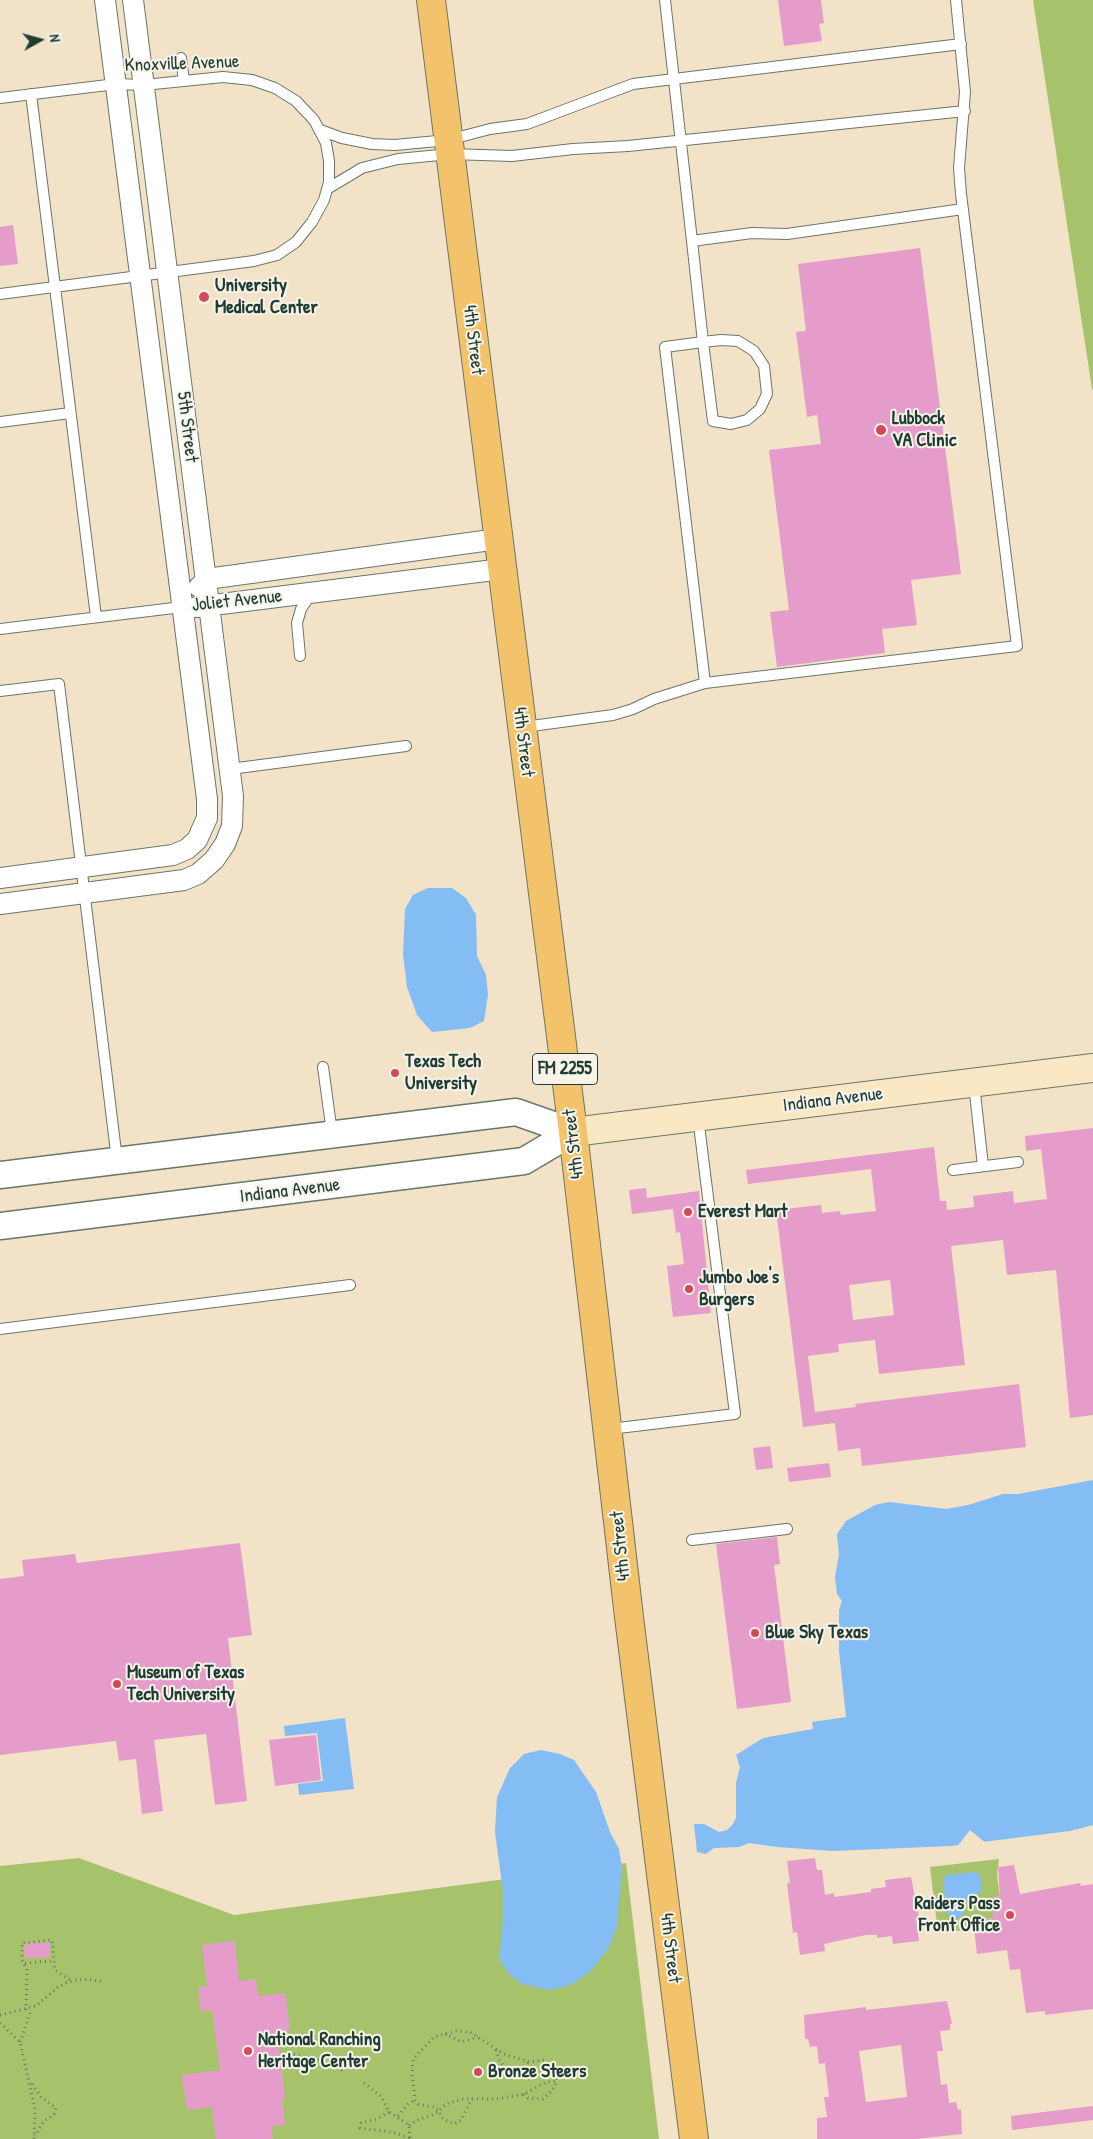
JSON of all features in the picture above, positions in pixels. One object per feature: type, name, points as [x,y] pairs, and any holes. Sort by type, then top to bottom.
[{"type":"main road","name":"4th Street","points":[[430,0],[573,1132],[629,1617],[694,2139]]},
{"type":"main road","name":"Indiana Avenue","points":[[573,1132],[1093,1068]]},
{"type":"street","name":"5th Street","points":[[81,868],[165,857],[180,853],[197,840],[204,826],[207,808],[105,0]]},
{"type":"street","name":"5th Street","points":[[84,894],[184,880],[208,866],[220,852],[229,836],[233,816],[230,769],[133,0]]},
{"type":"street","name":"Joliet Avenue","points":[[182,607],[206,579],[498,539]]},
{"type":"street","name":"Joliet Avenue","points":[[182,607],[209,607],[502,569]]},
{"type":"street","points":[[0,878],[81,868]]},
{"type":"street","points":[[0,904],[84,894]]},
{"type":"street","name":"Indiana Avenue","points":[[0,1175],[516,1112],[573,1132]]},
{"type":"street","name":"Indiana Avenue","points":[[0,1226],[524,1161],[573,1132]]},
{"type":"lane","points":[[665,0],[680,142],[692,241],[703,342],[712,421],[731,424],[747,420],[760,409],[767,394],[764,366],[754,351],[738,341],[703,342],[665,347],[705,682]]},
{"type":"lane","points":[[522,727],[613,715],[705,682],[1017,646],[959,168],[964,110],[961,44],[956,0]]},
{"type":"lane","points":[[327,189],[362,168],[449,147],[490,129],[527,124],[633,84],[961,44]]},
{"type":"lane","points":[[182,58],[184,81]]},
{"type":"lane","name":"Knoxville Avenue","points":[[0,98],[116,84],[144,85],[223,77],[252,80],[275,88],[296,101],[314,120],[320,130],[326,143],[329,161],[327,189],[324,200],[312,222],[296,242],[277,255],[254,261],[0,294]]},
{"type":"lane","points":[[31,94],[96,617]]},
{"type":"lane","points":[[320,130],[342,138],[372,144],[449,147],[512,156],[573,149],[680,142],[964,110]]},
{"type":"lane","points":[[692,241],[752,233],[786,234],[963,209]]},
{"type":"lane","points":[[0,422],[70,413]]},
{"type":"lane","points":[[300,656],[297,623],[301,610],[311,594]]},
{"type":"lane","points":[[0,629],[182,607]]},
{"type":"lane","points":[[0,691],[59,684],[117,1160]]},
{"type":"lane","points":[[230,769],[406,746]]},
{"type":"lane","points":[[323,1067],[332,1134]]},
{"type":"lane","points":[[974,1083],[983,1166]]},
{"type":"lane","points":[[608,1429],[734,1414],[698,1116]]},
{"type":"lane","points":[[953,1170],[1018,1162]]},
{"type":"lane","points":[[0,1329],[350,1285]]},
{"type":"lane","points":[[692,1540],[787,1529]]},
{"type":"path","points":[[26,2010],[27,1969],[22,1960],[22,1943],[52,1940],[53,1961],[56,1970],[72,1981]]},
{"type":"path","points":[[25,1963],[53,1961]]},
{"type":"path","points":[[0,2015],[31,2008],[58,1987],[72,1981],[91,1979],[102,1981]]},
{"type":"path","points":[[31,2008],[20,2042],[35,2109],[34,2138]]},
{"type":"path","points":[[0,2023],[20,2042]]},
{"type":"path","points":[[472,2099],[467,2112],[458,2123],[449,2123],[443,2119],[439,2110],[433,2106],[418,2104],[415,2100],[412,2073],[414,2060],[434,2037],[464,2031],[479,2037],[496,2049],[529,2062],[544,2060],[548,2062],[556,2071],[557,2081],[552,2091],[543,2099],[528,2098],[524,2094]]},
{"type":"path","points":[[444,2034],[462,2042],[479,2037]]},
{"type":"path","points":[[496,2049],[500,2062],[507,2070],[521,2068],[529,2062]]},
{"type":"path","points":[[289,2053],[321,2060],[344,2071]]},
{"type":"path","points":[[409,2125],[439,2110],[450,2102],[472,2099],[515,2098],[546,2082],[557,2081]]},
{"type":"path","points":[[30,2082],[41,2097],[56,2108],[54,2114],[44,2121],[34,2138]]},
{"type":"path","points":[[364,2083],[381,2096],[389,2112],[398,2116],[409,2125],[411,2130],[410,2139],[392,2132],[360,2128],[361,2122],[377,2119],[389,2112]]},
{"type":"path","points":[[398,2116],[408,2104],[415,2100]]},
{"type":"green space","points":[[1033,0],[1093,0],[1093,390],[1092,389]]},
{"type":"green space","name":"National Ranching Heritage Center","points":[[79,1858],[234,1915],[626,1863],[659,2139],[0,2139],[0,1866]]},
{"type":"green space","points":[[999,1859],[997,1875],[1000,1896],[991,1898],[994,1918],[974,1920],[974,1929],[938,1933],[930,1867]]},
{"type":"water","points":[[428,888],[452,888],[466,898],[476,915],[477,956],[486,975],[488,995],[484,1021],[470,1028],[432,1032],[417,1015],[407,987],[403,955],[405,909],[413,895]]},
{"type":"water","points":[[1093,1480],[1093,1825],[1070,1831],[951,1846],[833,1851],[749,1843],[739,1847],[714,1848],[706,1854],[697,1852],[694,1824],[704,1824],[719,1832],[727,1830],[736,1818],[736,1783],[740,1767],[736,1755],[763,1738],[813,1729],[812,1722],[846,1717],[839,1651],[839,1610],[842,1601],[837,1594],[835,1577],[839,1555],[837,1534],[846,1521],[875,1505],[889,1502],[946,1509],[968,1505],[1003,1494],[1018,1494]]},
{"type":"water","points":[[345,1718],[354,1789],[299,1795],[298,1784],[323,1781],[317,1733],[285,1736],[284,1726]]},
{"type":"water","points":[[541,1750],[560,1754],[574,1760],[596,1792],[610,1832],[619,1849],[622,1867],[617,1927],[610,1946],[591,1971],[571,1985],[550,1990],[522,1984],[508,1973],[499,1959],[503,1919],[503,1892],[495,1832],[497,1797],[510,1768],[524,1754]]},
{"type":"water","points":[[976,1872],[980,1876],[982,1889],[978,1894],[972,1895],[967,1902],[963,1902],[965,1912],[959,1918],[953,1919],[947,1914],[943,1880],[946,1875]]},
{"type":"pier","points":[[970,1830],[987,1845],[956,1848]]},
{"type":"building","points":[[778,0],[821,0],[824,23],[819,24],[822,41],[784,46]]},
{"type":"building","points":[[13,225],[18,264],[0,266],[0,227]]},
{"type":"building","name":"Lubbock VA Clinic","points":[[920,248],[961,574],[911,580],[917,625],[882,629],[885,653],[777,667],[770,612],[789,610],[769,450],[821,444],[817,415],[807,417],[796,332],[806,331],[798,264]]},
{"type":"building","points":[[1093,1128],[1093,1415],[1070,1418],[1056,1270],[1007,1275],[1003,1240],[951,1246],[965,1365],[879,1374],[875,1340],[838,1344],[839,1352],[808,1356],[815,1412],[856,1407],[855,1404],[1019,1384],[1026,1447],[862,1466],[860,1448],[838,1451],[835,1423],[803,1427],[776,1210],[821,1205],[822,1213],[840,1211],[841,1215],[876,1211],[871,1169],[748,1184],[746,1170],[934,1147],[940,1201],[946,1201],[947,1210],[974,1207],[973,1196],[1013,1191],[1014,1203],[1047,1199],[1041,1149],[1026,1151],[1025,1136]],"holes":[[[890,1280],[894,1315],[853,1320],[849,1285]]]},
{"type":"building","points":[[646,1188],[647,1198],[699,1191],[711,1313],[673,1317],[667,1266],[684,1264],[680,1232],[676,1233],[673,1209],[632,1214],[629,1190]]},
{"type":"building","points":[[770,1446],[773,1468],[756,1470],[753,1448]]},
{"type":"building","points":[[829,1463],[831,1477],[789,1482],[787,1468]]},
{"type":"building","name":"Blue Sky Texas","points":[[777,1537],[780,1564],[774,1565],[791,1702],[737,1709],[716,1544]]},
{"type":"building","name":"Museum of Texas Tech University","points":[[240,1543],[252,1635],[228,1638],[247,1801],[215,1805],[206,1734],[154,1740],[163,1811],[142,1814],[136,1759],[119,1761],[116,1741],[0,1755],[0,1579],[24,1576],[22,1560],[75,1554],[77,1563]]},
{"type":"building","points":[[316,1735],[321,1780],[275,1786],[269,1740]]},
{"type":"building","points":[[815,1858],[817,1870],[822,1870],[825,1895],[834,1893],[834,1897],[871,1892],[871,1889],[886,1887],[885,1880],[911,1877],[919,1918],[916,1918],[919,1941],[893,1944],[892,1936],[877,1938],[877,1935],[866,1935],[824,1944],[825,1951],[800,1955],[797,1932],[793,1933],[787,1883],[790,1883],[787,1861]]},
{"type":"building","points":[[1014,1865],[1020,1894],[1080,1883],[1081,1886],[1093,1884],[1093,2009],[1045,2015],[1045,2011],[1026,2013],[1020,1969],[1010,1970],[1007,1950],[977,1954],[973,1920],[994,1918],[991,1898],[1000,1896],[998,1867]]},
{"type":"building","name":"National Ranching Heritage Center","points":[[235,1941],[239,1981],[256,1979],[258,1996],[285,1993],[290,2030],[277,2032],[285,2099],[282,2099],[285,2125],[271,2126],[273,2139],[216,2139],[212,2107],[187,2110],[182,2075],[220,2070],[212,2010],[201,2012],[198,1987],[207,1986],[202,1945]]},
{"type":"building","points":[[50,1942],[50,1957],[25,1958],[24,1944]]},
{"type":"building","points":[[947,2001],[952,2024],[950,2024],[950,2030],[940,2031],[943,2051],[937,2051],[941,2085],[947,2084],[949,2103],[956,2102],[958,2110],[961,2109],[962,2134],[916,2139],[817,2139],[817,2118],[827,2117],[824,2097],[829,2097],[825,2063],[819,2064],[817,2046],[810,2047],[808,2039],[805,2039],[804,2015],[866,2007],[866,2010]],"holes":[[[901,2045],[907,2097],[866,2102],[859,2051]]]},
{"type":"building","points":[[1093,2106],[1093,2120],[1012,2130],[1011,2116]]},
{"type":"place","name":"University Medical Center","points":[[204,297]]},
{"type":"place","name":"Lubbock VA Clinic","points":[[881,430]]},
{"type":"place","name":"Texas Tech University","points":[[395,1073]]},
{"type":"place","name":"Everest Mart","points":[[688,1212]]},
{"type":"place","name":"Jumbo Joe's Burgers","points":[[689,1289]]},
{"type":"place","name":"Blue Sky Texas","points":[[755,1633]]},
{"type":"place","name":"Museum of Texas Tech University","points":[[117,1684]]},
{"type":"place","name":"Raiders Pass Front Office","points":[[1010,1915]]},
{"type":"place","name":"National Ranching Heritage Center","points":[[248,2051]]},
{"type":"place","name":"Bronze Steers","points":[[478,2072]]}]
